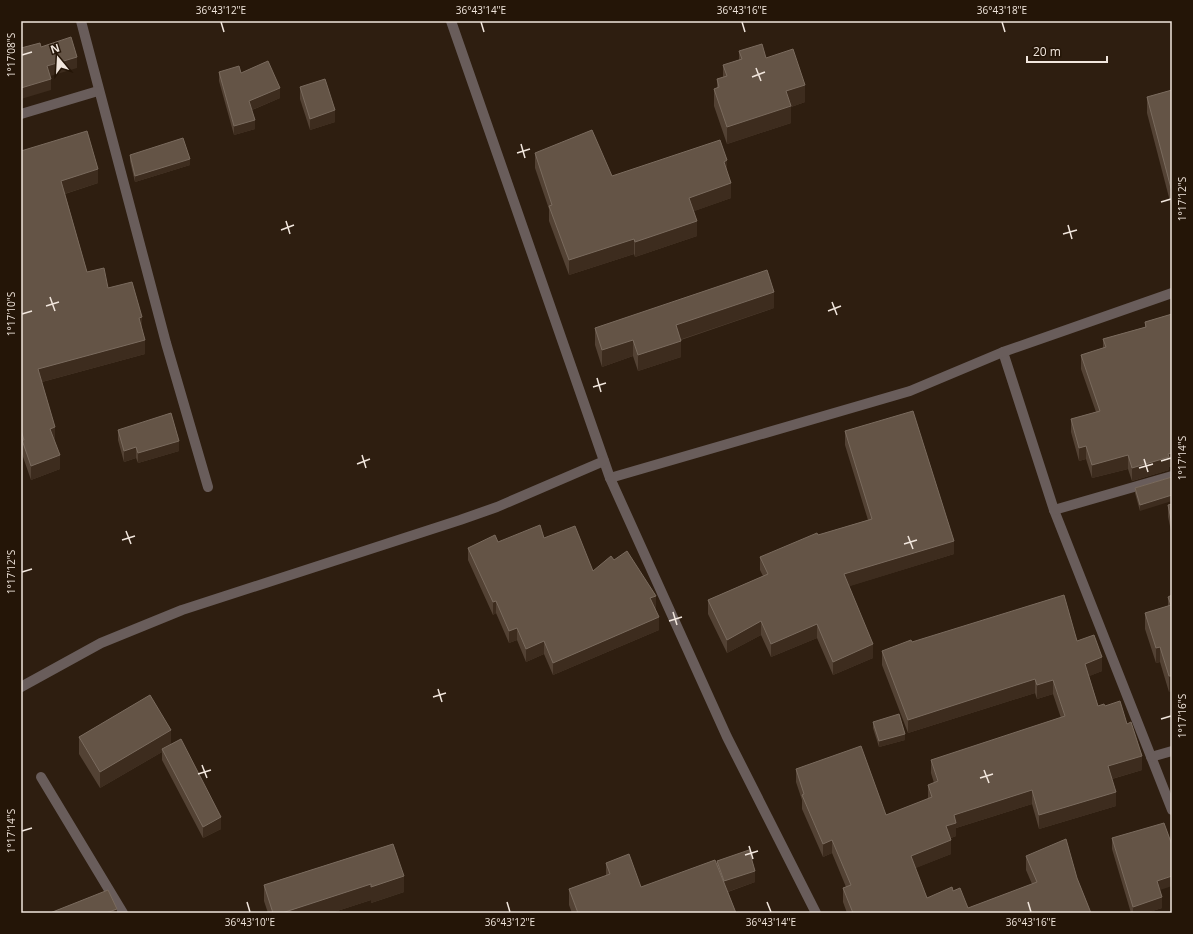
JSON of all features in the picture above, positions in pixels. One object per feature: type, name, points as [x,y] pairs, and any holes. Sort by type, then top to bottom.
[{"type":"street","points":[[80,21],[166,343],[208,487]]},
{"type":"street","points":[[451,21],[610,478],[727,737],[816,913]]},
{"type":"street","points":[[21,114],[98,91]]},
{"type":"street","points":[[610,478],[910,391],[1003,352],[1172,293]]},
{"type":"street","points":[[1003,352],[1054,510],[1172,810]]},
{"type":"street","points":[[21,687],[100,643],[182,610],[497,507],[604,461]]},
{"type":"street","points":[[1054,510],[1172,476]]},
{"type":"street","points":[[1151,757],[1172,751]]},
{"type":"street","points":[[41,777],[123,913]]},
{"type":"building","points":[[71,37],[77,57],[47,66],[51,79],[21,88],[21,48],[40,43],[41,47]]},
{"type":"building","points":[[762,44],[766,58],[793,49],[805,85],[786,91],[791,106],[727,127],[714,89],[719,87],[717,79],[727,76],[723,65],[742,59],[739,51]]},
{"type":"building","points":[[268,61],[280,88],[249,101],[255,120],[234,126],[219,72],[239,66],[241,73]]},
{"type":"building","points":[[325,79],[335,110],[310,119],[300,87]]},
{"type":"building","points":[[1172,90],[1172,192],[1147,97]]},
{"type":"building","points":[[592,130],[612,176],[720,140],[727,160],[724,162],[731,183],[689,198],[697,221],[635,242],[634,239],[569,260],[549,206],[552,205],[535,153]]},
{"type":"building","points":[[87,131],[98,169],[61,181],[87,272],[104,268],[108,288],[132,282],[142,317],[139,318],[145,340],[38,369],[55,427],[50,429],[60,455],[31,466],[22,440],[24,440],[21,430],[21,151]]},
{"type":"building","points":[[183,138],[190,159],[135,176],[130,155]]},
{"type":"building","points":[[767,270],[774,292],[676,325],[681,341],[638,355],[633,340],[602,350],[595,328]]},
{"type":"building","points":[[1172,314],[1172,453],[1168,454],[1169,457],[1132,468],[1128,455],[1092,465],[1086,446],[1079,448],[1071,419],[1100,411],[1081,355],[1106,347],[1103,339],[1146,327],[1145,322]]},
{"type":"building","points":[[913,411],[954,541],[844,574],[873,644],[833,662],[817,624],[771,644],[761,621],[727,640],[708,600],[768,574],[760,557],[817,533],[818,535],[872,519],[845,431]]},
{"type":"building","points":[[171,413],[179,441],[138,453],[136,447],[124,451],[118,430]]},
{"type":"building","points":[[1172,477],[1172,495],[1140,505],[1135,488]]},
{"type":"building","points":[[1172,504],[1172,524],[1168,505]]},
{"type":"building","points":[[540,525],[544,538],[575,526],[593,571],[611,556],[614,560],[627,551],[656,596],[650,598],[659,617],[553,663],[544,641],[526,649],[517,628],[509,631],[496,601],[493,602],[468,548],[495,535],[498,542]]},
{"type":"building","points":[[1064,595],[1077,641],[1094,635],[1102,657],[1085,664],[1098,706],[1104,704],[1105,706],[1120,701],[1127,724],[1131,722],[1142,756],[1108,766],[1116,792],[1039,815],[1032,790],[954,815],[956,823],[946,826],[951,840],[911,856],[927,898],[952,887],[953,891],[960,888],[968,908],[1037,882],[1026,856],[1066,839],[1077,878],[1091,913],[853,913],[843,888],[851,885],[832,840],[823,844],[802,795],[804,794],[796,769],[861,746],[886,815],[932,797],[928,785],[938,781],[931,760],[1065,716],[1053,680],[1037,685],[1035,679],[908,720],[882,651],[911,640],[912,642]]},
{"type":"building","points":[[1172,595],[1172,676],[1169,676],[1160,647],[1156,648],[1145,613],[1171,605],[1168,597]]},
{"type":"building","points":[[150,695],[171,730],[100,772],[79,737]]},
{"type":"building","points":[[899,714],[905,734],[879,741],[873,722]]},
{"type":"building","points":[[181,739],[221,817],[203,827],[162,749]]},
{"type":"building","points":[[1164,823],[1172,845],[1172,876],[1157,881],[1162,897],[1133,907],[1112,838]]},
{"type":"building","points":[[393,844],[404,876],[371,887],[371,884],[282,913],[273,913],[264,885]]},
{"type":"building","points":[[749,850],[755,871],[724,881],[717,861]]},
{"type":"building","points":[[629,854],[641,887],[715,860],[736,913],[578,913],[569,889],[610,874],[606,863]]},
{"type":"building","points":[[108,890],[117,909],[106,913],[50,913]]}]
